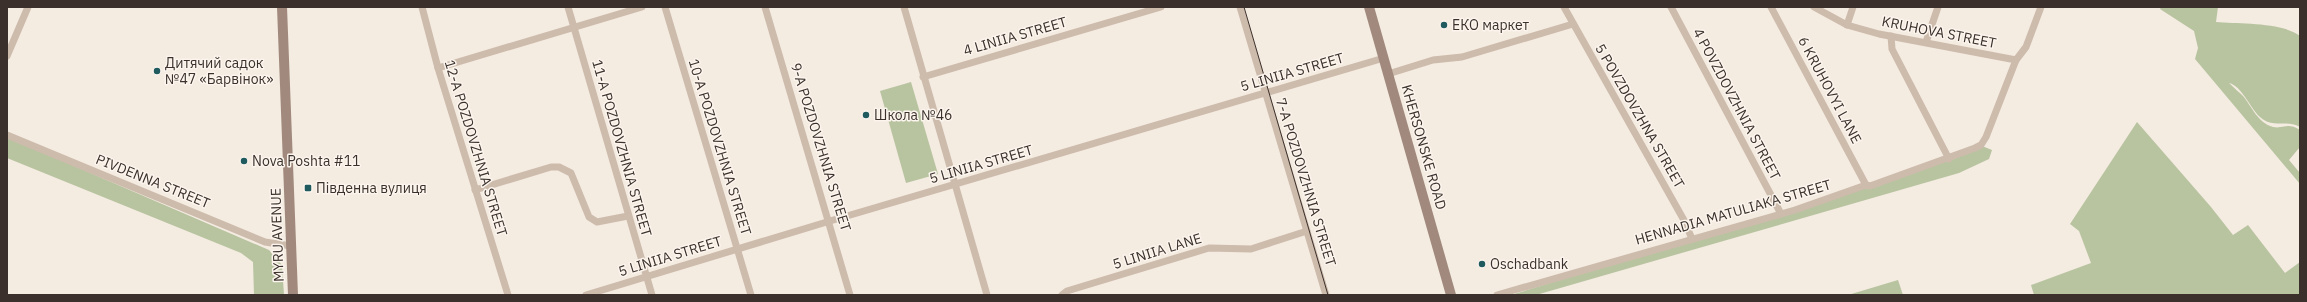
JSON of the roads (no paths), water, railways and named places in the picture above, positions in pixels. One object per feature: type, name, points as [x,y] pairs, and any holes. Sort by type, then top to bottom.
[{"type":"main road","name":"MYRU AVENUE","points":[[282,7],[293,295]]},
{"type":"main road","name":"KHERSONSKE ROAD","points":[[1369,7],[1451,295]]},
{"type":"street","points":[[7,56],[28,7]]},
{"type":"street","name":"12-A POZDOVZHNIA STREET","points":[[422,7],[438,68],[508,295]]},
{"type":"street","name":"11-A POZDOVZHNIA STREET","points":[[568,7],[652,295]]},
{"type":"street","points":[[438,68],[574,29],[642,7]]},
{"type":"street","name":"10-A POZDOVZHNIA STREET","points":[[665,7],[751,295]]},
{"type":"street","name":"9-A POZDOVZHNIA STREET","points":[[765,7],[830,221],[850,295]]},
{"type":"street","points":[[904,7],[987,295]]},
{"type":"street","name":"4 LINIIA STREET","points":[[923,77],[1161,7]]},
{"type":"street","name":"7-A POZDOVZHNIA STREET","points":[[1240,7],[1326,295]]},
{"type":"street","name":"5 POVZDOVZHNA STREET","points":[[1564,7],[1681,215],[1692,239]]},
{"type":"street","name":"4 POVZDOVZHNIA STREET","points":[[1671,7],[1780,212]]},
{"type":"street","name":"6 KRUHOVYI LANE","points":[[1771,7],[1866,186]]},
{"type":"street","name":"KRUHOVA STREET","points":[[1814,7],[1847,24],[1890,36],[2016,60]]},
{"type":"street","points":[[1847,24],[1853,7]]},
{"type":"street","points":[[1926,42],[1938,7]]},
{"type":"street","points":[[2016,60],[2026,47],[2041,7]]},
{"type":"street","points":[[1388,74],[1433,60],[1462,57],[1573,24]]},
{"type":"street","points":[[1890,36],[1892,49],[1949,159]]},
{"type":"street","name":"5 LINIIA STREET","points":[[586,295],[830,221],[1384,58]]},
{"type":"street","name":"HENNADIA MATULIAKA STREET","points":[[1497,295],[1780,212],[1794,210],[1866,186],[1870,186],[1920,167],[1949,159],[1975,148],[1981,145],[1986,137],[2016,60]]},
{"type":"street","name":"PIVDENNA STREET","points":[[7,135],[265,242],[291,246]]},
{"type":"street","points":[[475,190],[551,167],[559,167],[571,173],[589,216],[593,221],[597,222],[628,216]]},
{"type":"street","name":"5 LINIIA LANE","points":[[1062,295],[1067,291],[1209,248],[1251,249],[1307,232]]},
{"type":"tram line","points":[[1244,7],[1328,295]]},
{"type":"place","name":"ЕКО маркет","points":[[1444,25]]},
{"type":"place","name":"Дитячий садок №47 «Барвінок»","points":[[157,71]]},
{"type":"place","name":"Школа №46","points":[[866,115]]},
{"type":"place","name":"Nova Poshta #11","points":[[244,161]]},
{"type":"place","name":"Південна вулиця","points":[[308,188]]},
{"type":"place","name":"Oschadbank","points":[[1482,264]]}]
